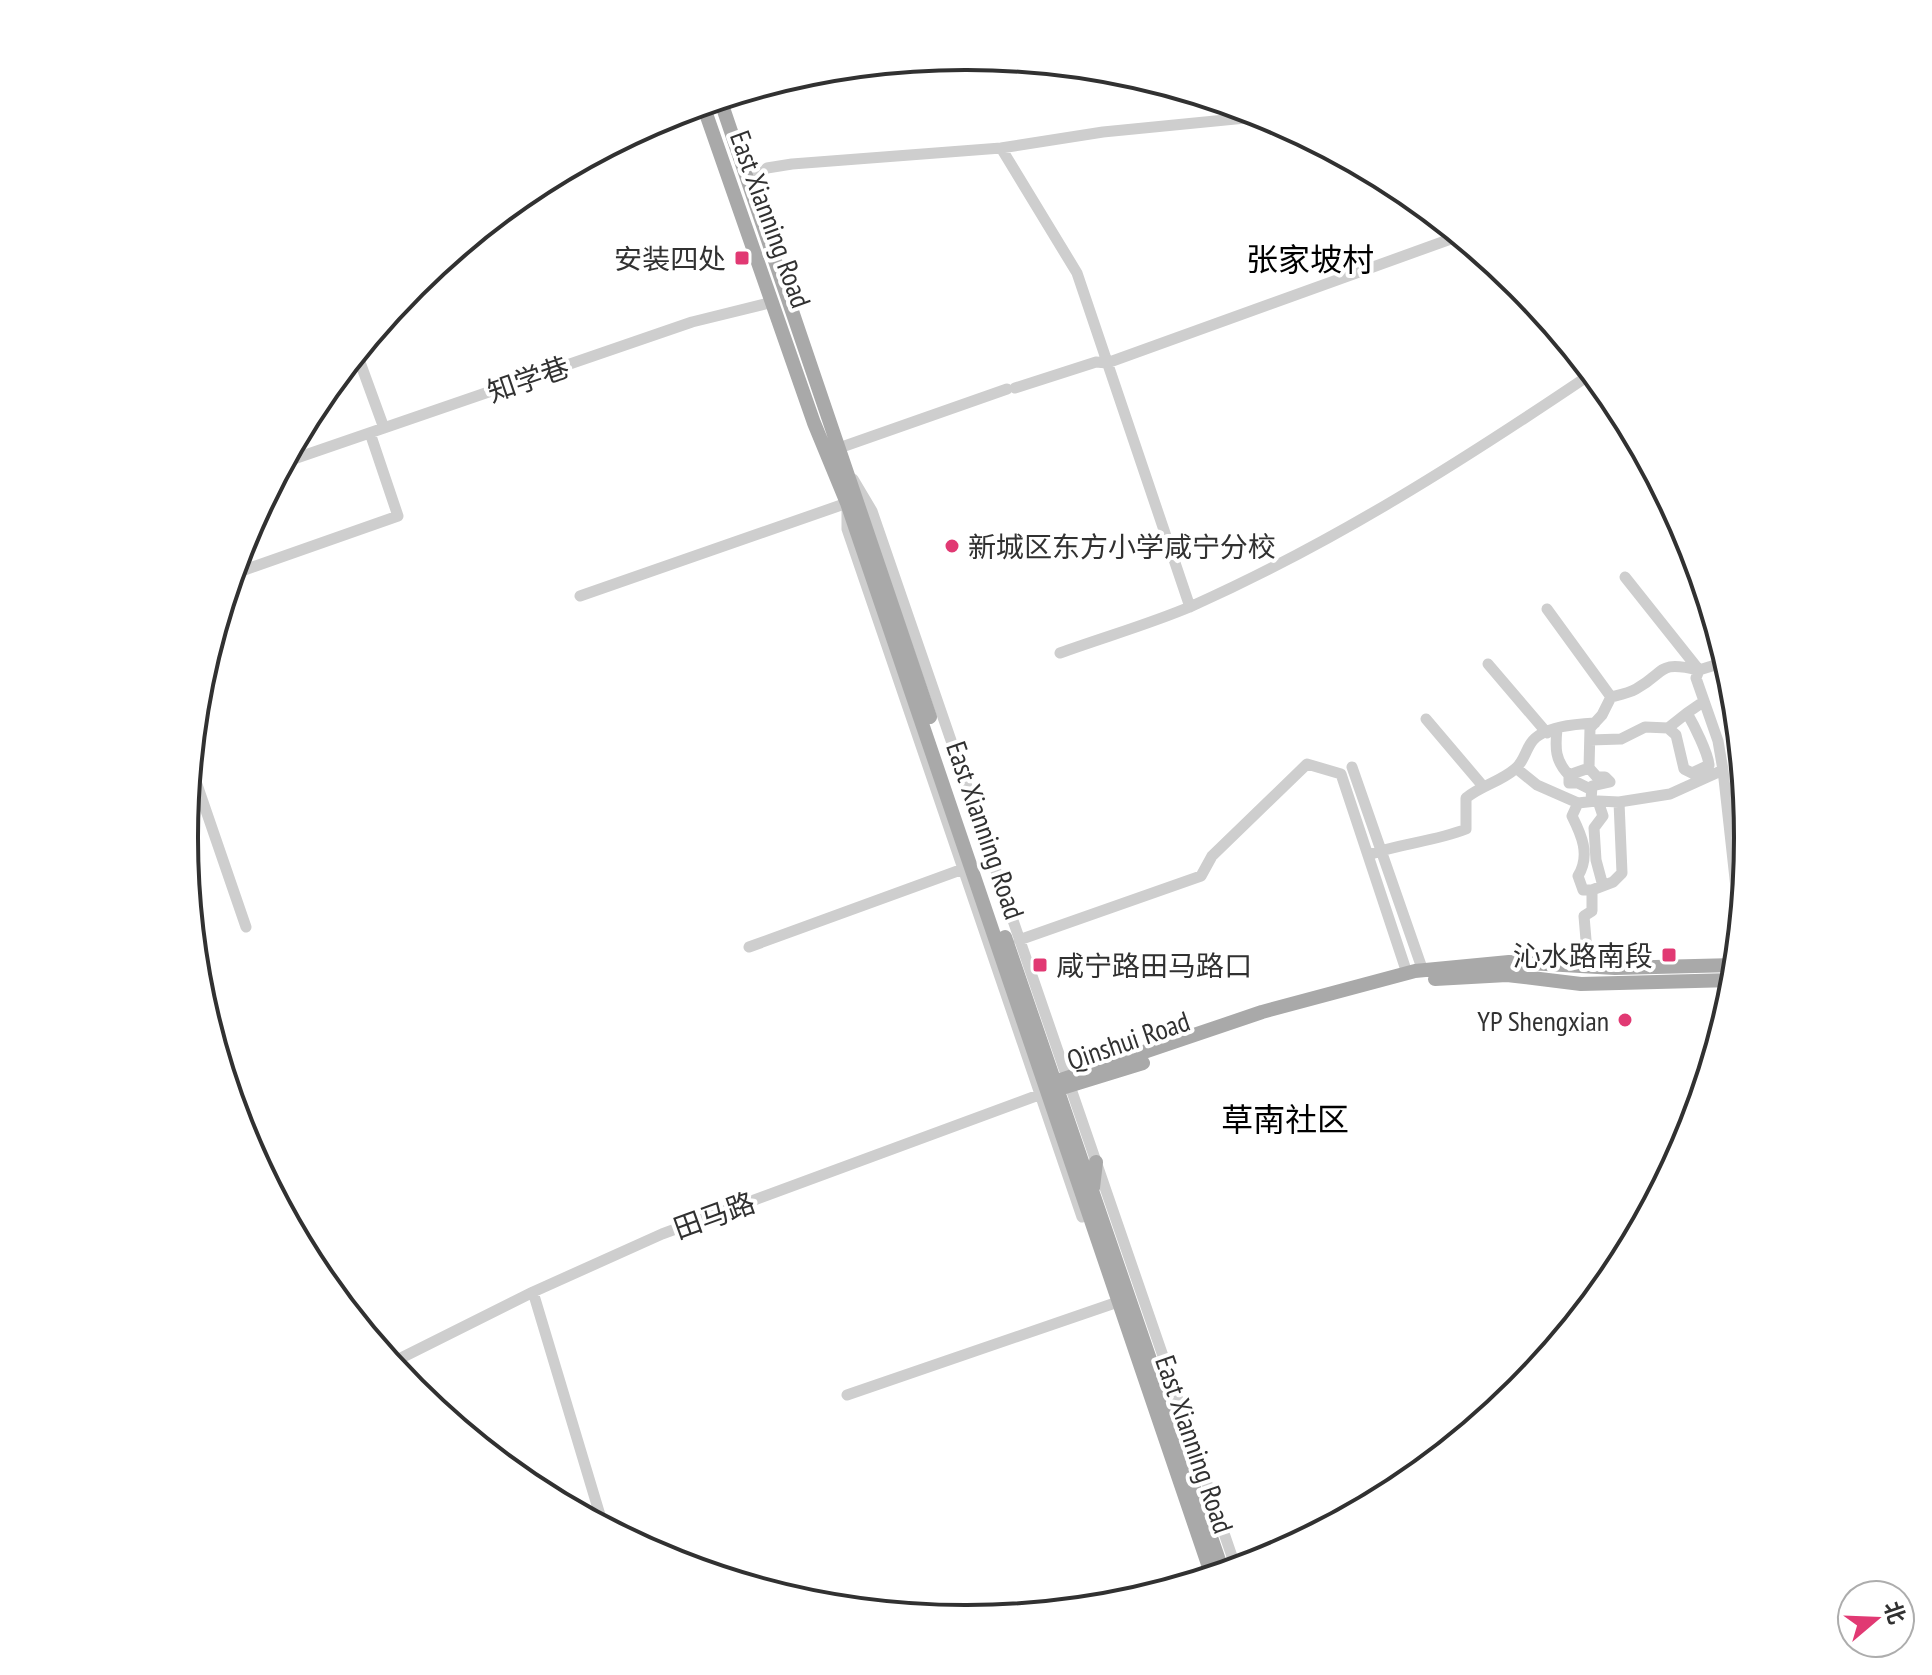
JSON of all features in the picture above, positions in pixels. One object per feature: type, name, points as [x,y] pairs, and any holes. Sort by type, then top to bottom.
[{"type":"main road","name":"East Xianning Road","points":[[724,110],[1219,1562]]},
{"type":"main road","name":"East Xianning Road","points":[[707,115],[1057,1088],[1209,1565]]},
{"type":"main road","name":"Qinshui Road","points":[[1057,1088],[1262,1012],[1407,973],[1509,962],[1588,964],[1615,968],[1723,965]]},
{"type":"main road","name":"Qinshui Road","points":[[1057,1088],[1263,1021],[1419,979],[1507,975],[1581,984],[1720,980]]},
{"type":"main road","points":[[1093,1192],[1096,1162]]},
{"type":"street","points":[[748,183],[767,168],[792,164],[1001,148],[1103,132],[1235,119]]},
{"type":"street","points":[[1001,148],[1077,273],[1190,607]]},
{"type":"street","points":[[839,448],[1011,388],[1096,362],[1107,363],[1447,240]]},
{"type":"street","name":"知学巷","points":[[299,457],[692,322],[773,302]]},
{"type":"street","points":[[361,365],[384,428]]},
{"type":"street","points":[[1060,653],[1190,607],[1338,535],[1454,467],[1582,380]]},
{"type":"street","points":[[247,569],[398,516],[370,433]]},
{"type":"street","points":[[846,468],[872,511],[1019,940],[1112,1304],[1203,1567]]},
{"type":"street","points":[[580,596],[847,503],[847,529],[963,869],[1057,1088],[1096,1162],[1232,1557]]},
{"type":"street","points":[[1625,577],[1699,670]]},
{"type":"street","points":[[1547,609],[1611,697]]},
{"type":"street","points":[[1488,664],[1552,731],[1559,765],[1569,775],[1569,783],[1578,783],[1593,796],[1603,816],[1588,829],[1584,865],[1578,876],[1583,890],[1598,888],[1622,873],[1619,802]]},
{"type":"street","points":[[1588,964],[1584,916],[1592,911],[1598,888],[1596,860],[1588,829],[1572,816],[1578,803],[1610,782],[1605,777],[1597,777],[1589,768],[1590,728],[1611,697],[1635,690],[1657,670],[1676,665],[1699,670],[1713,666]]},
{"type":"street","points":[[1699,670],[1696,678],[1718,741],[1733,861]]},
{"type":"street","points":[[1668,728],[1703,702]]},
{"type":"street","points":[[1590,740],[1621,739],[1645,727],[1668,728],[1676,735],[1684,769],[1692,773],[1709,765],[1708,754],[1698,743],[1697,731],[1687,713]]},
{"type":"street","points":[[1426,719],[1482,785]]},
{"type":"street","points":[[1368,855],[1403,843],[1432,842],[1466,829],[1466,798],[1482,785],[1503,778],[1516,768],[1533,740],[1552,731],[1595,723]]},
{"type":"street","points":[[1019,940],[1201,876],[1212,856],[1307,764],[1341,774],[1407,973]]},
{"type":"street","points":[[1352,767],[1423,971]]},
{"type":"street","points":[[1516,768],[1537,785],[1578,803]]},
{"type":"street","points":[[1569,775],[1589,768]]},
{"type":"street","points":[[1593,796],[1619,802],[1670,794],[1723,770]]},
{"type":"street","points":[[200,793],[246,927]]},
{"type":"street","points":[[749,947],[963,869]]},
{"type":"street","name":"田马路","points":[[402,1358],[533,1292],[662,1234],[1057,1088]]},
{"type":"street","points":[[533,1292],[599,1511]]},
{"type":"street","points":[[847,1395],[1112,1304]]},
{"type":"place","name":"安装四处","points":[[742,258]]},
{"type":"place","name":"新城区东方小学咸宁分校","points":[[952,546]]},
{"type":"place","name":"沁水路南段","points":[[1669,955]]},
{"type":"place","name":"咸宁路田马路口","points":[[1040,965]]},
{"type":"place","name":"YP Shengxian","points":[[1625,1020]]},
{"type":"district","name":"张家坡村","points":[[1310,259]]},
{"type":"district","name":"草南社区","points":[[1285,1119]]}]
